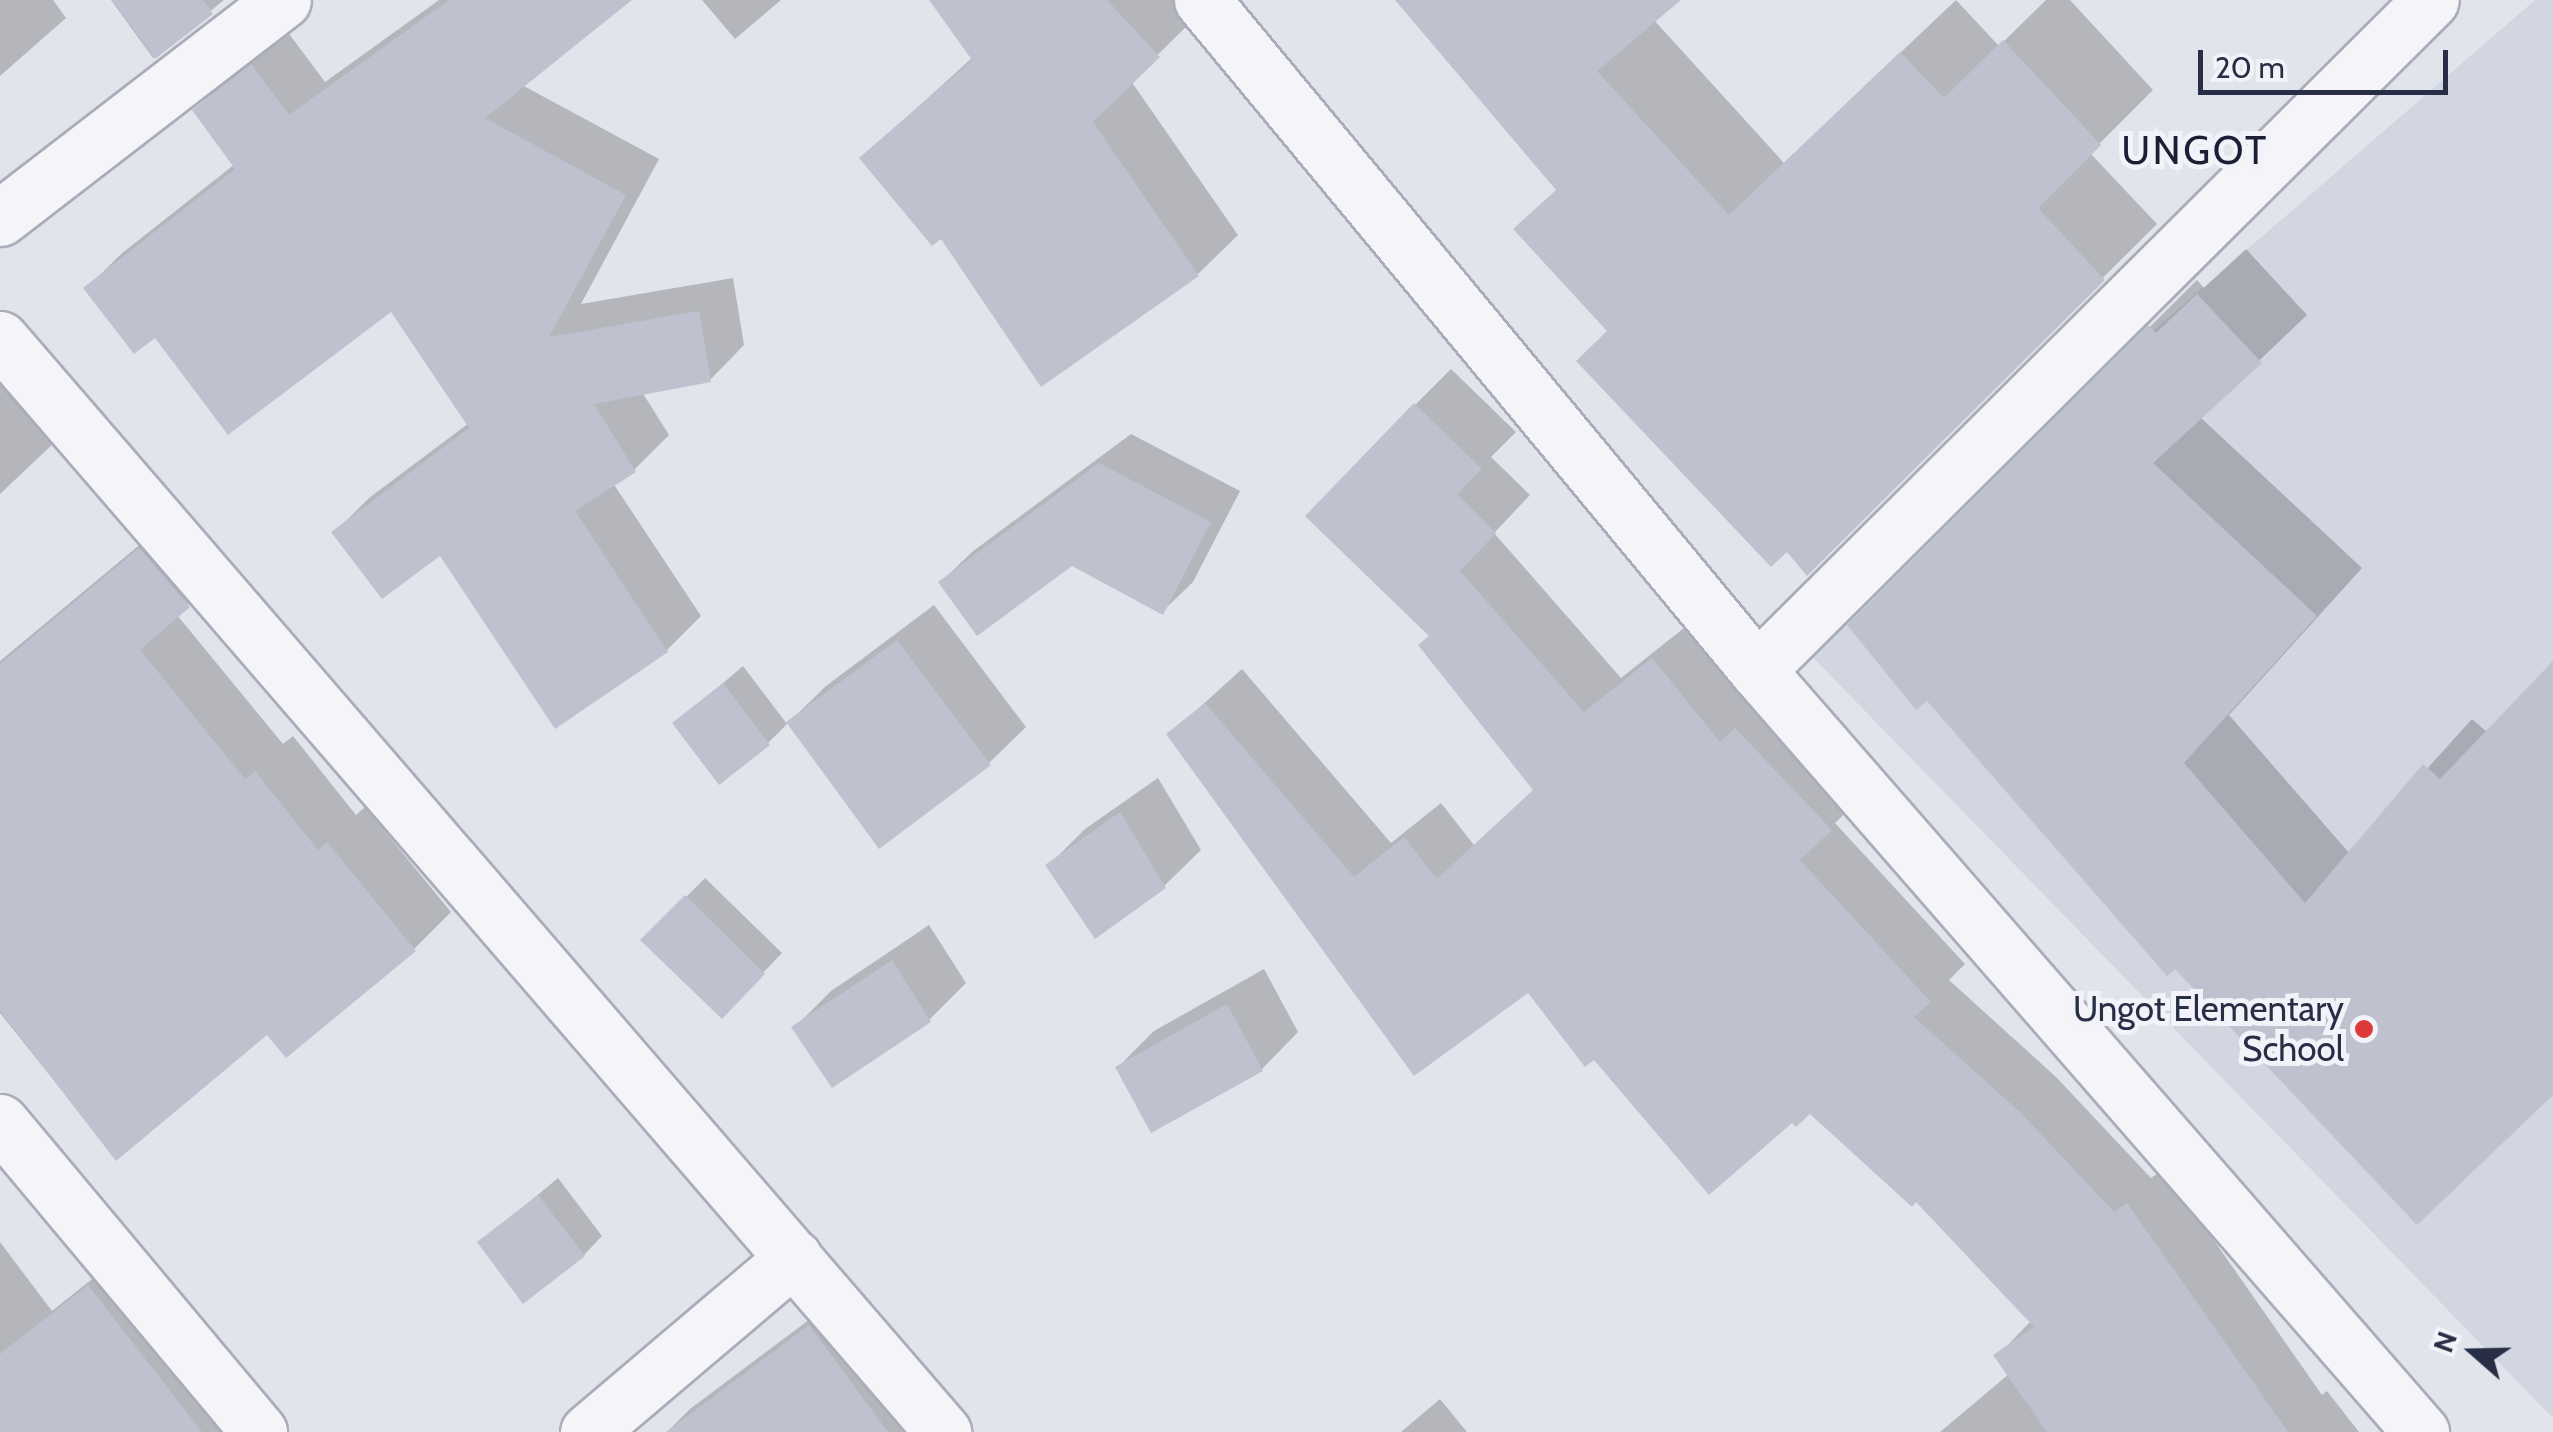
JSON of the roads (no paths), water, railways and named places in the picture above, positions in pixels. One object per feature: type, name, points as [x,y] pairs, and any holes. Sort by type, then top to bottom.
[{"type":"street","points":[[0,218],[283,0]]},
{"type":"street","points":[[1202,0],[1757,670],[2421,1432]]},
{"type":"street","points":[[1757,670],[2431,0]]},
{"type":"street","points":[[0,339],[943,1432]]},
{"type":"street","points":[[0,1122],[259,1432]]},
{"type":"street","points":[[588,1432],[794,1257]]},
{"type":"place","name":"Ungot Elementary School","points":[[2364,1029]]},
{"type":"district","name":"UNGOT","points":[[2195,150]]}]
